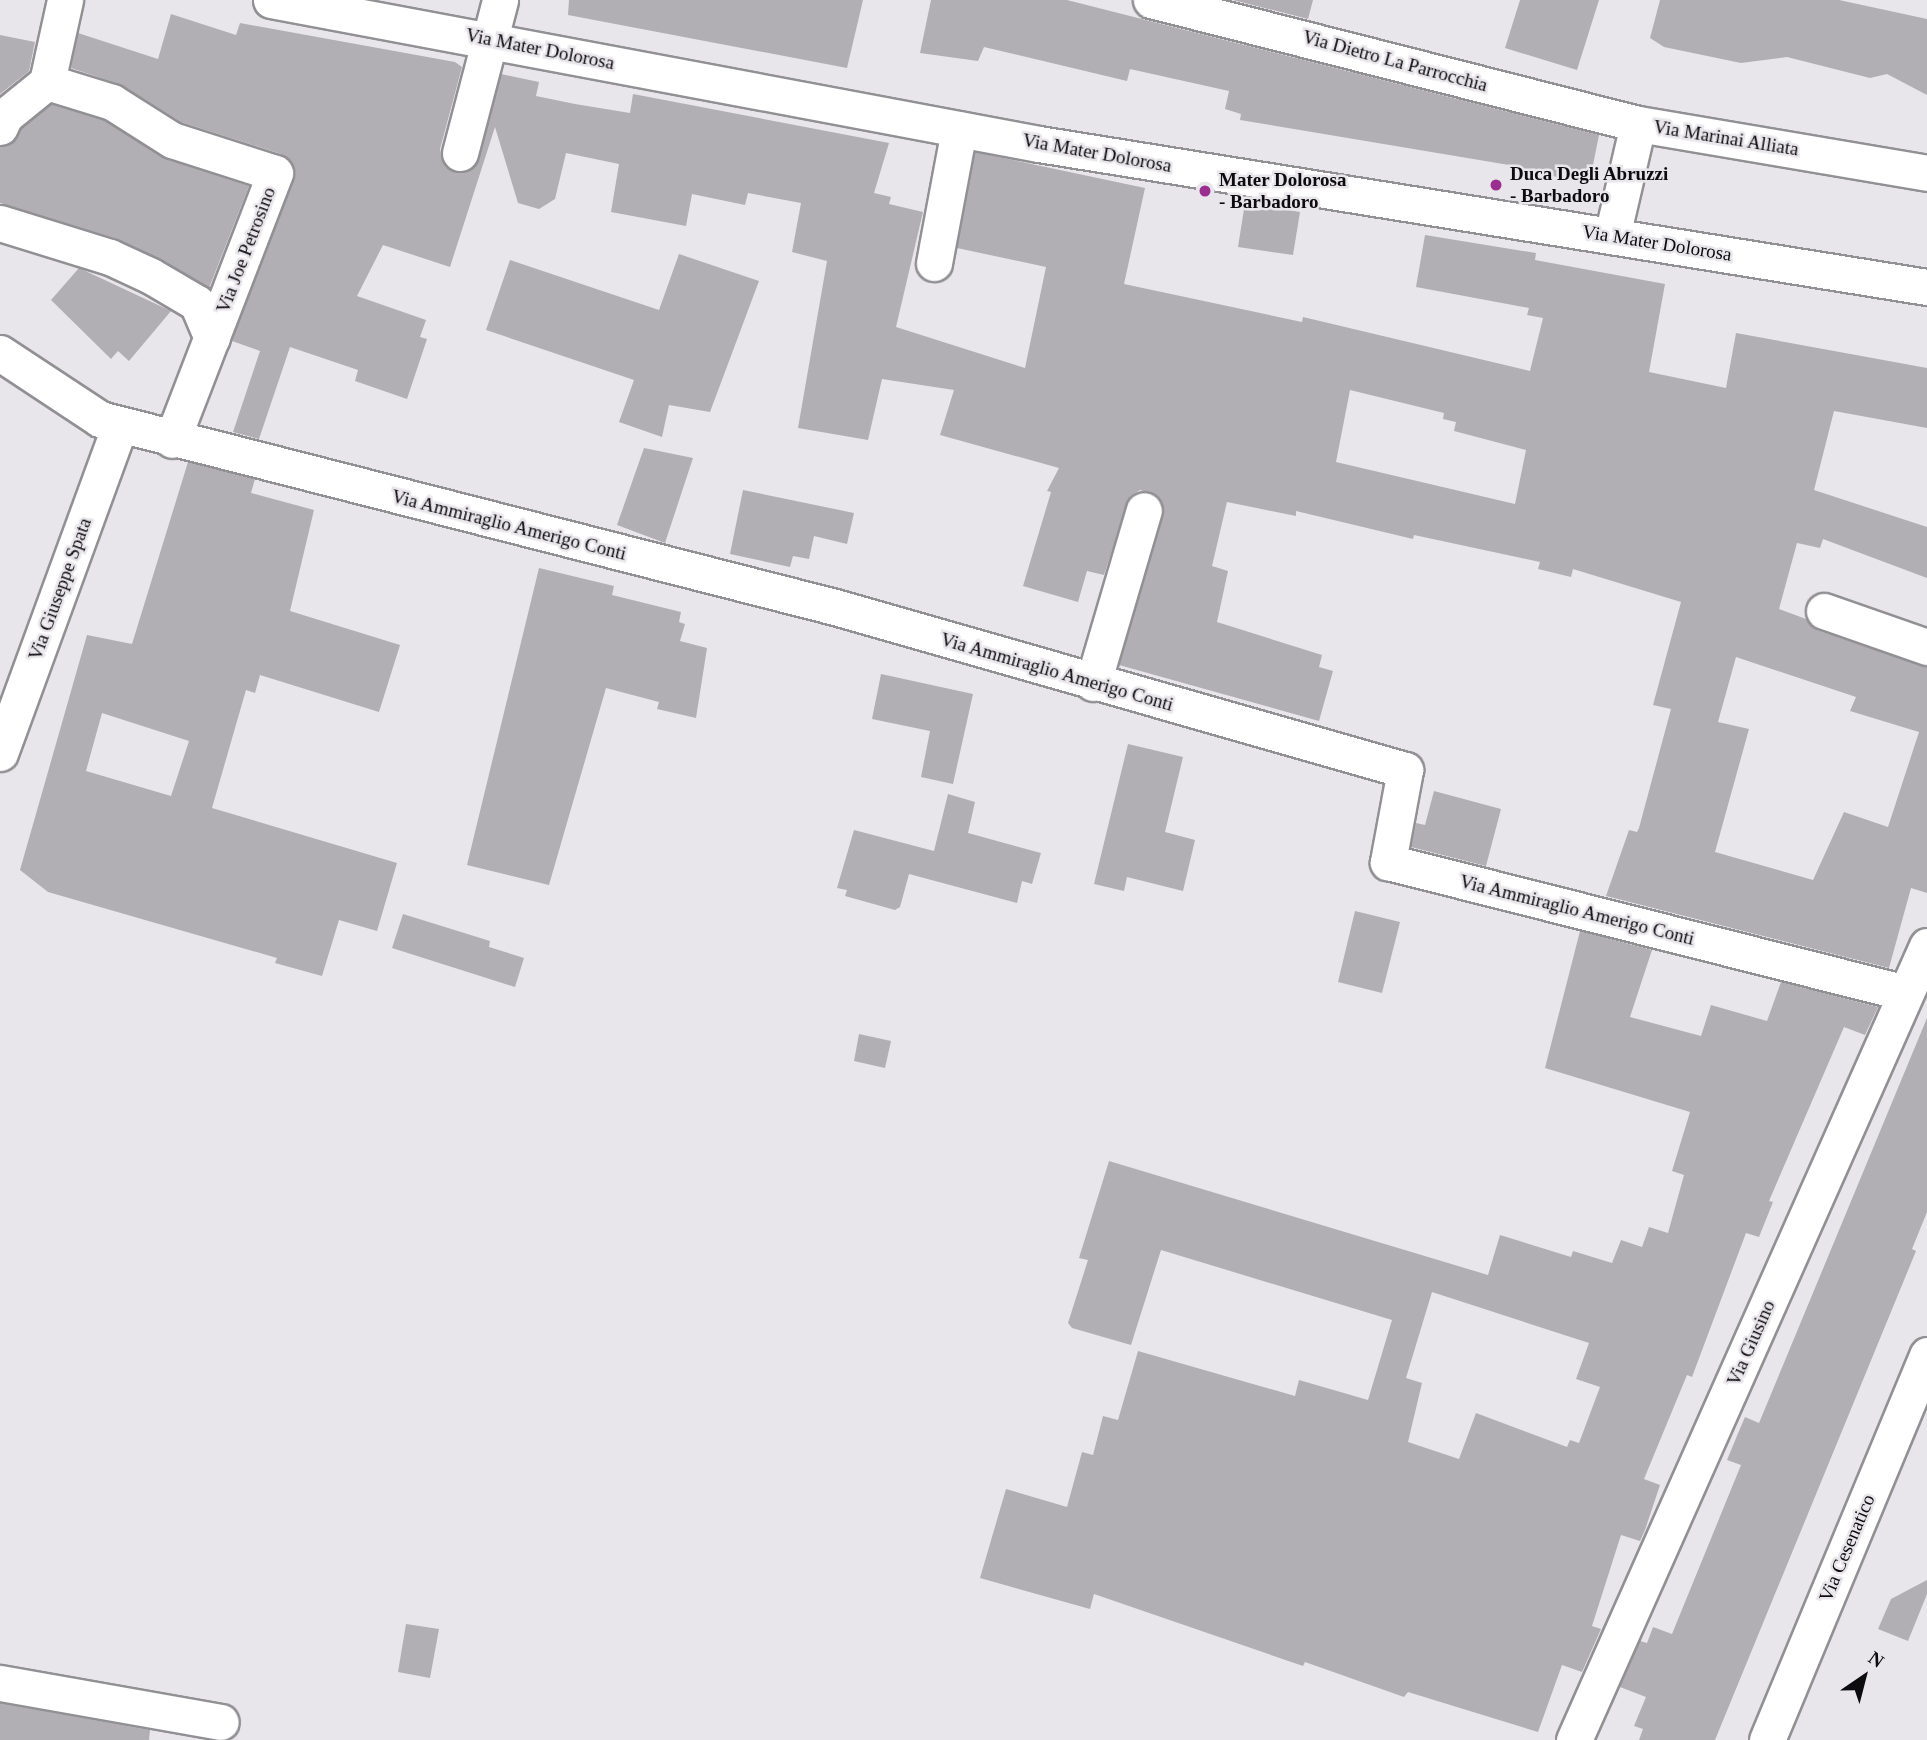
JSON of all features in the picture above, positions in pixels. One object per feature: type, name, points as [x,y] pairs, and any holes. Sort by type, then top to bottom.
[{"type":"street","points":[[0,127],[5,116],[47,82],[65,0]]},
{"type":"street","name":"Via Mater Dolorosa","points":[[271,0],[959,129],[1927,287]]},
{"type":"street","points":[[460,153],[500,0]]},
{"type":"street","name":"Via Dietro La Parrocchia","points":[[1151,0],[1638,124]]},
{"type":"street","name":"Via Joe Petrosino","points":[[47,82],[112,102],[172,140],[275,173],[172,440]]},
{"type":"street","name":"Via Marinai Alliata","points":[[1612,236],[1638,124],[1927,173]]},
{"type":"street","points":[[934,263],[959,129]]},
{"type":"street","points":[[0,223],[110,257],[151,276],[197,303],[212,338]]},
{"type":"street","name":"Via Ammiraglio Amerigo Conti","points":[[0,353],[110,422],[172,440],[835,607],[1405,770],[1388,862],[1906,993]]},
{"type":"street","name":"Via Giuseppe Spata","points":[[0,753],[110,422]]},
{"type":"street","points":[[1093,682],[1144,509]]},
{"type":"street","points":[[1824,611],[1927,647]]},
{"type":"street","name":"Via Giusino","points":[[1574,1740],[1927,946]]},
{"type":"street","name":"Via Cesenatico","points":[[1767,1740],[1927,1355]]},
{"type":"street","points":[[0,1683],[221,1722]]},
{"type":"building","points":[[569,0],[863,0],[847,68],[568,15]]},
{"type":"building","points":[[931,0],[1067,0],[1599,135],[1589,185],[1509,165],[1240,120],[1241,114],[1225,109],[1229,91],[1130,69],[1127,81],[984,47],[978,61],[920,53]]},
{"type":"building","points":[[1233,0],[1313,0],[1308,19]]},
{"type":"building","points":[[1520,0],[1599,0],[1577,70],[1505,48]]},
{"type":"building","points":[[1660,0],[1839,0],[1927,19],[1927,95],[1887,74],[1870,78],[1787,57],[1741,63],[1664,47],[1650,38]]},
{"type":"building","points":[[171,14],[236,35],[240,23],[455,62],[462,67],[440,149],[445,167],[456,173],[466,172],[479,159],[501,74],[539,82],[536,96],[575,104],[630,113],[633,94],[889,143],[874,193],[891,197],[889,204],[923,212],[896,327],[1025,368],[1046,267],[957,248],[975,152],[1145,188],[1124,284],[1302,322],[1303,317],[1530,371],[1543,318],[1527,315],[1529,308],[1416,287],[1425,235],[1536,253],[1535,260],[1665,284],[1649,372],[1726,388],[1736,333],[1927,368],[1927,428],[1834,411],[1814,490],[1927,527],[1927,578],[1823,539],[1820,548],[1797,543],[1779,609],[1806,619],[1817,630],[1927,667],[1927,893],[1911,888],[1889,968],[1606,896],[1629,830],[1637,832],[1639,828],[1671,709],[1653,705],[1681,602],[1573,569],[1571,577],[1538,569],[1540,562],[1414,535],[1413,539],[1296,511],[1296,516],[1227,502],[1212,566],[1228,571],[1217,622],[1322,655],[1319,667],[1333,671],[1319,721],[1119,665],[1163,516],[1158,496],[1140,490],[1130,496],[1104,575],[1087,571],[1078,602],[1023,586],[1051,492],[1047,491],[1059,468],[940,435],[954,390],[882,379],[868,440],[798,428],[827,261],[792,252],[801,203],[748,193],[745,205],[692,194],[686,226],[611,212],[619,164],[566,153],[555,199],[539,209],[518,203],[495,127],[450,267],[383,245],[357,296],[426,320],[420,337],[427,339],[407,399],[355,381],[358,370],[290,347],[259,439],[233,432],[260,351],[232,341],[295,169],[281,154],[181,122],[122,85],[71,68],[78,33],[158,59]],"holes":[[[1350,390],[1444,413],[1443,419],[1456,422],[1454,431],[1526,450],[1515,504],[1336,462]],[[1736,657],[1856,697],[1850,711],[1919,732],[1888,827],[1844,812],[1813,880],[1715,852],[1749,729],[1718,722]]]},
{"type":"building","points":[[0,35],[35,42],[29,71],[0,94]]},
{"type":"building","points":[[51,104],[104,120],[166,159],[249,186],[209,288],[118,239],[0,203],[0,147],[12,143],[21,129]]},
{"type":"building","points":[[1245,203],[1300,212],[1293,255],[1238,247]]},
{"type":"building","points":[[679,254],[759,281],[710,412],[669,405],[662,437],[619,422],[634,380],[486,330],[510,260],[659,310]]},
{"type":"building","points":[[79,268],[171,311],[129,361],[118,351],[111,359],[51,300]]},
{"type":"building","points":[[644,448],[693,458],[665,543],[617,525]]},
{"type":"building","points":[[188,462],[255,479],[251,493],[314,510],[290,611],[400,645],[379,712],[260,675],[255,693],[246,690],[212,808],[397,863],[377,931],[339,920],[322,976],[275,963],[277,958],[48,892],[20,870],[87,635],[132,644]],"holes":[[[102,713],[189,741],[171,796],[86,771]]]},
{"type":"building","points":[[743,490],[854,513],[847,544],[814,536],[809,559],[793,556],[790,567],[730,554]]},
{"type":"building","points":[[539,568],[614,586],[612,595],[681,612],[679,622],[685,624],[680,641],[707,648],[696,718],[657,709],[659,702],[606,688],[549,885],[467,865]]},
{"type":"building","points":[[881,674],[973,694],[953,784],[921,777],[930,731],[872,719]]},
{"type":"building","points":[[1128,744],[1183,757],[1165,832],[1195,840],[1183,891],[1127,877],[1124,891],[1094,884]]},
{"type":"building","points":[[1434,791],[1501,809],[1486,866],[1411,847],[1416,823],[1425,825]]},
{"type":"building","points":[[948,794],[975,802],[968,833],[1041,853],[1032,884],[1022,881],[1017,903],[909,874],[900,907],[895,910],[845,896],[847,890],[837,888],[854,830],[934,851]]},
{"type":"building","points":[[1355,911],[1400,922],[1382,993],[1338,982]]},
{"type":"building","points":[[403,914],[490,941],[489,947],[524,958],[515,987],[392,948]]},
{"type":"building","points":[[1580,931],[1652,950],[1630,1017],[1701,1036],[1711,1005],[1767,1021],[1781,982],[1878,1007],[1865,1035],[1844,1027],[1769,1201],[1773,1202],[1759,1237],[1746,1233],[1692,1377],[1687,1375],[1644,1479],[1660,1485],[1645,1530],[1640,1541],[1621,1535],[1592,1626],[1601,1629],[1582,1672],[1562,1665],[1538,1732],[1408,1692],[1404,1697],[1305,1662],[1303,1666],[1094,1594],[1090,1609],[980,1578],[1006,1489],[1067,1507],[1082,1452],[1093,1455],[1103,1416],[1118,1420],[1138,1351],[1295,1396],[1299,1380],[1368,1400],[1392,1320],[1161,1250],[1131,1345],[1072,1328],[1068,1323],[1088,1260],[1079,1258],[1109,1161],[1488,1275],[1500,1235],[1571,1257],[1573,1251],[1612,1263],[1621,1240],[1642,1247],[1649,1227],[1668,1233],[1684,1175],[1672,1171],[1690,1112],[1545,1068]],"holes":[[[1432,1292],[1589,1343],[1576,1379],[1600,1387],[1579,1443],[1570,1440],[1567,1447],[1476,1413],[1459,1459],[1408,1442],[1422,1383],[1406,1378]]]},
{"type":"building","points":[[1927,1018],[1927,1212],[1912,1249],[1916,1251],[1715,1740],[1639,1740],[1643,1729],[1634,1726],[1646,1697],[1620,1687],[1640,1641],[1647,1643],[1653,1627],[1672,1634],[1741,1465],[1727,1460],[1739,1431],[1745,1417],[1759,1423]]},
{"type":"building","points":[[859,1034],[891,1041],[885,1068],[854,1061]]},
{"type":"building","points":[[1927,1580],[1927,1594],[1908,1641],[1878,1629],[1891,1599]]},
{"type":"building","points":[[406,1624],[439,1629],[430,1678],[398,1672]]},
{"type":"building","points":[[0,1703],[150,1730],[149,1740],[0,1740]]},
{"type":"place","name":"Duca Degli Abruzzi - Barbadoro","points":[[1496,185]]},
{"type":"place","name":"Mater Dolorosa - Barbadoro","points":[[1205,191]]}]
